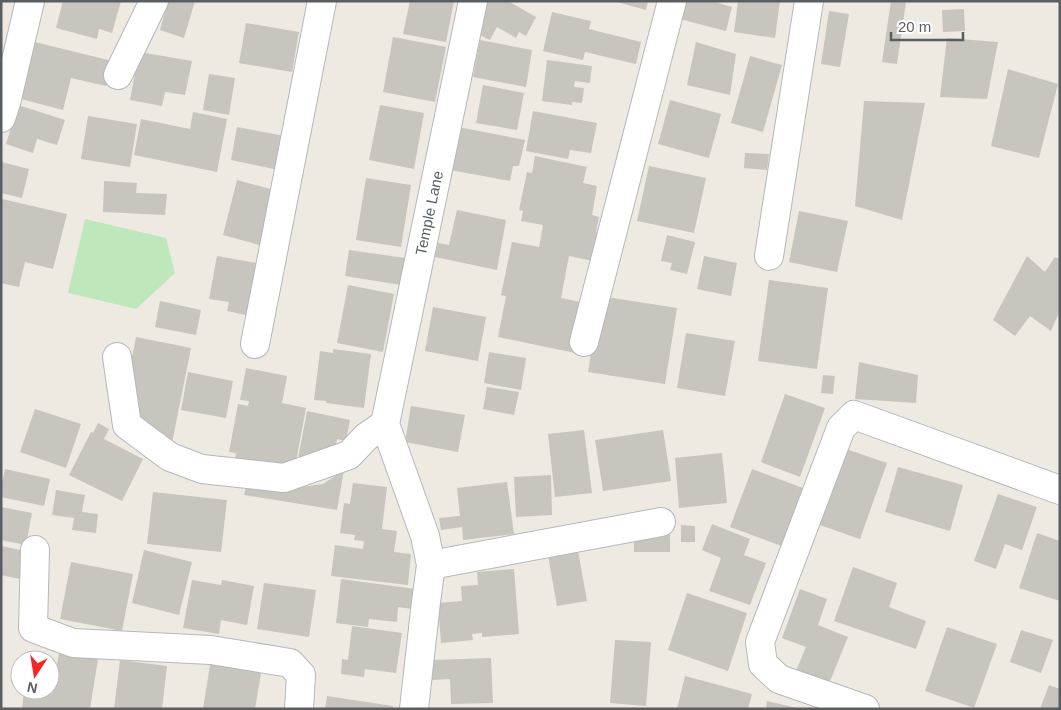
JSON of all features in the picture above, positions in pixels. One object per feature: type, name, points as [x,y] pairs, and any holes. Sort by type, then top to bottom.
[{"type":"street","points":[[3,108],[30,1]]},
{"type":"street","points":[[118,75],[154,1]]},
{"type":"street","points":[[255,344],[322,1]]},
{"type":"street","name":"Temple Lane","points":[[385,424],[473,1]]},
{"type":"street","points":[[584,342],[672,1]]},
{"type":"street","points":[[769,256],[809,1]]},
{"type":"street","points":[[116,357],[127,425],[170,457],[202,468],[284,478],[349,455],[366,437],[385,424],[426,536],[431,565],[414,709]]},
{"type":"street","points":[[865,709],[779,679],[763,664],[760,642],[841,428],[854,414],[1060,490]]},
{"type":"street","points":[[431,565],[661,522]]},
{"type":"street","points":[[35,550],[33,628],[72,643],[211,650],[290,663],[301,675],[299,709]]},
{"type":"green space","points":[[85,219],[166,238],[175,273],[136,309],[68,293]]},
{"type":"building","points":[[63,1],[121,1],[112,33],[99,29],[97,39],[56,28]]},
{"type":"building","points":[[168,1],[195,1],[184,38],[160,30]]},
{"type":"building","points":[[410,1],[454,1],[446,42],[403,34]]},
{"type":"building","points":[[488,1],[508,1],[536,17],[526,36],[519,32],[516,38],[497,27],[490,40],[472,31]]},
{"type":"building","points":[[613,1],[648,1],[646,10]]},
{"type":"building","points":[[677,1],[711,1],[732,7],[726,31],[672,17]]},
{"type":"building","points":[[738,1],[780,1],[775,38],[734,32]]},
{"type":"building","points":[[891,1],[906,2],[897,64],[882,62]]},
{"type":"building","points":[[964,9],[965,31],[943,32],[942,10]]},
{"type":"building","points":[[829,11],[849,14],[840,67],[821,64]]},
{"type":"building","points":[[552,12],[591,21],[589,29],[641,42],[636,64],[585,52],[583,60],[543,51]]},
{"type":"building","points":[[246,23],[299,32],[292,72],[239,63]]},
{"type":"building","points":[[393,37],[446,47],[435,102],[383,92]]},
{"type":"building","points":[[947,38],[998,42],[987,99],[940,97]]},
{"type":"building","points":[[480,40],[532,50],[526,87],[473,77]]},
{"type":"building","points":[[31,41],[112,61],[106,86],[71,78],[63,110],[17,98]]},
{"type":"building","points":[[696,42],[736,54],[730,95],[687,85]]},
{"type":"building","points":[[139,52],[192,61],[185,95],[165,92],[162,106],[130,100]]},
{"type":"building","points":[[750,56],[782,65],[763,132],[731,123]]},
{"type":"building","points":[[547,60],[592,66],[590,83],[575,81],[574,87],[584,88],[582,103],[572,102],[572,105],[542,101]]},
{"type":"building","points":[[1008,69],[1058,84],[1039,158],[991,146]]},
{"type":"building","points":[[209,74],[235,78],[229,115],[203,110]]},
{"type":"building","points":[[483,85],[524,93],[517,130],[476,123]]},
{"type":"building","points":[[670,100],[721,114],[709,158],[658,144]]},
{"type":"building","points":[[864,101],[925,103],[902,220],[855,206]]},
{"type":"building","points":[[18,105],[65,120],[57,145],[37,139],[33,153],[6,144]]},
{"type":"building","points":[[380,105],[424,113],[414,169],[369,160]]},
{"type":"building","points":[[533,111],[597,123],[591,153],[570,150],[568,159],[526,151]]},
{"type":"building","points":[[193,112],[227,119],[217,172],[134,155],[141,119],[190,129]]},
{"type":"building","points":[[88,116],[137,124],[130,167],[81,159]]},
{"type":"building","points":[[237,127],[290,137],[283,171],[231,160]]},
{"type":"building","points":[[458,127],[525,140],[519,166],[513,166],[510,181],[450,170]]},
{"type":"building","points":[[745,153],[769,154],[767,170],[744,168]]},
{"type":"building","points":[[535,156],[587,167],[583,183],[597,186],[592,215],[599,217],[596,232],[599,233],[593,261],[569,256],[561,298],[585,303],[575,353],[498,337],[506,296],[501,295],[512,242],[539,247],[543,225],[521,221],[523,211],[519,210],[527,172],[532,173]]},
{"type":"building","points":[[1,162],[29,169],[22,198],[1,193]]},
{"type":"building","points":[[649,166],[706,178],[694,233],[637,221]]},
{"type":"building","points":[[366,178],[411,185],[401,247],[356,240]]},
{"type":"building","points":[[237,180],[274,190],[260,245],[223,235]]},
{"type":"building","points":[[104,181],[137,183],[136,193],[167,194],[165,215],[103,212]]},
{"type":"building","points":[[2,199],[67,214],[53,269],[25,262],[19,287],[1,283]]},
{"type":"building","points":[[457,210],[506,220],[497,270],[435,257],[438,243],[449,245]]},
{"type":"building","points":[[799,211],[848,221],[837,272],[789,262]]},
{"type":"building","points":[[667,235],[695,242],[687,274],[670,270],[672,263],[661,261]]},
{"type":"building","points":[[349,250],[405,258],[401,285],[345,276]]},
{"type":"building","points":[[217,256],[261,264],[251,316],[227,311],[229,302],[209,299]]},
{"type":"building","points":[[704,256],[737,263],[731,296],[697,289]]},
{"type":"building","points":[[1027,256],[1045,272],[1055,257],[1060,259],[1060,310],[1051,331],[1030,316],[1015,336],[993,320]]},
{"type":"building","points":[[769,280],[828,288],[817,369],[758,361]]},
{"type":"building","points":[[348,285],[394,294],[383,352],[337,343]]},
{"type":"building","points":[[600,296],[677,308],[665,384],[588,372]]},
{"type":"building","points":[[160,301],[201,310],[196,335],[155,327]]},
{"type":"building","points":[[433,307],[486,317],[478,361],[425,351]]},
{"type":"building","points":[[686,333],[735,341],[725,396],[677,388]]},
{"type":"building","points":[[136,337],[191,348],[172,443],[142,425],[143,418],[135,417],[138,404],[132,403],[126,387]]},
{"type":"building","points":[[333,349],[371,354],[364,408],[314,400],[320,351],[333,353]]},
{"type":"building","points":[[489,352],[526,358],[521,390],[484,383]]},
{"type":"building","points":[[859,362],[918,375],[916,403],[855,399]]},
{"type":"building","points":[[246,368],[287,376],[282,403],[306,408],[295,467],[272,462],[271,471],[234,464],[236,453],[229,452],[238,404],[248,406],[249,401],[240,400]]},
{"type":"building","points":[[188,372],[233,381],[226,418],[181,410]]},
{"type":"building","points":[[823,375],[835,376],[833,394],[821,393]]},
{"type":"building","points":[[487,387],[519,392],[514,415],[483,409]]},
{"type":"building","points":[[785,394],[825,408],[800,477],[761,462]]},
{"type":"building","points":[[411,406],[465,415],[458,452],[405,442]]},
{"type":"building","points":[[35,409],[81,424],[66,468],[20,452]]},
{"type":"building","points":[[307,411],[350,420],[346,441],[337,439],[335,450],[297,464]]},
{"type":"building","points":[[98,423],[109,429],[104,439],[143,459],[122,501],[69,475],[91,432],[93,433]]},
{"type":"building","points":[[584,430],[592,493],[555,497],[548,434]]},
{"type":"building","points":[[663,430],[671,481],[603,491],[595,440]]},
{"type":"building","points":[[840,447],[887,463],[860,539],[814,523]]},
{"type":"building","points":[[722,453],[727,503],[679,508],[675,458]]},
{"type":"building","points":[[898,467],[963,485],[950,531],[885,512]]},
{"type":"building","points":[[5,469],[50,479],[44,506],[1,497]]},
{"type":"building","points":[[752,469],[803,488],[782,546],[730,527]]},
{"type":"building","points":[[344,470],[337,510],[244,495],[246,487],[294,488],[323,484]]},
{"type":"building","points":[[551,475],[552,515],[516,517],[514,477]]},
{"type":"building","points":[[507,482],[514,534],[463,540],[462,527],[441,530],[439,518],[460,516],[457,488]]},
{"type":"building","points":[[353,483],[387,487],[382,529],[397,531],[394,552],[411,554],[408,585],[331,576],[335,545],[363,549],[364,541],[354,540],[355,535],[340,533],[344,503],[350,504]]},
{"type":"building","points":[[56,490],[85,495],[82,512],[98,514],[96,533],[72,530],[74,518],[52,515]]},
{"type":"building","points":[[153,492],[227,500],[221,552],[147,544]]},
{"type":"building","points":[[998,494],[1037,507],[1022,550],[1005,544],[996,569],[974,561]]},
{"type":"building","points":[[1,507],[32,513],[26,545],[1,540]]},
{"type":"building","points":[[712,524],[750,539],[744,555],[766,563],[750,605],[709,591],[721,558],[702,550]]},
{"type":"building","points":[[681,525],[695,526],[695,542],[681,542]]},
{"type":"building","points":[[634,528],[670,528],[670,552],[634,552]]},
{"type":"building","points":[[1037,533],[1060,541],[1060,601],[1019,588]]},
{"type":"building","points":[[577,545],[587,601],[557,606],[547,550]]},
{"type":"building","points":[[1,546],[25,551],[20,579],[1,575]]},
{"type":"building","points":[[144,550],[192,562],[179,615],[132,603]]},
{"type":"building","points":[[71,562],[133,574],[122,631],[60,619]]},
{"type":"building","points":[[853,567],[897,583],[889,607],[926,621],[916,649],[834,621]]},
{"type":"building","points":[[514,569],[519,634],[482,637],[482,633],[472,634],[473,640],[441,643],[438,603],[462,601],[461,586],[478,585],[477,572]]},
{"type":"building","points":[[341,579],[415,589],[413,609],[398,607],[397,622],[369,619],[368,627],[336,623]]},
{"type":"building","points":[[192,580],[221,585],[222,580],[254,586],[247,625],[221,620],[219,634],[183,628]]},
{"type":"building","points":[[264,583],[316,590],[309,637],[257,629]]},
{"type":"building","points":[[800,589],[827,599],[818,625],[848,637],[828,686],[795,673],[806,647],[782,638]]},
{"type":"building","points":[[687,593],[747,613],[728,671],[668,650]]},
{"type":"building","points":[[352,626],[402,633],[396,673],[365,669],[364,677],[341,674],[342,659],[348,660]]},
{"type":"building","points":[[947,627],[997,644],[974,708],[925,691]]},
{"type":"building","points":[[1021,630],[1053,640],[1041,673],[1010,662]]},
{"type":"building","points":[[615,640],[651,642],[646,706],[610,703]]},
{"type":"building","points":[[60,653],[98,659],[90,709],[22,709],[23,700],[60,700]]},
{"type":"building","points":[[491,658],[493,703],[451,704],[450,679],[432,680],[432,660]]},
{"type":"building","points":[[211,659],[262,667],[255,709],[203,709]]},
{"type":"building","points":[[120,660],[167,666],[162,709],[114,709]]},
{"type":"building","points":[[685,676],[752,694],[748,709],[677,709]]},
{"type":"building","points":[[1049,685],[1060,689],[1060,709],[1040,709]]},
{"type":"building","points":[[327,696],[393,706],[393,709],[325,709]]},
{"type":"building","points":[[767,701],[797,708],[766,709]]}]
